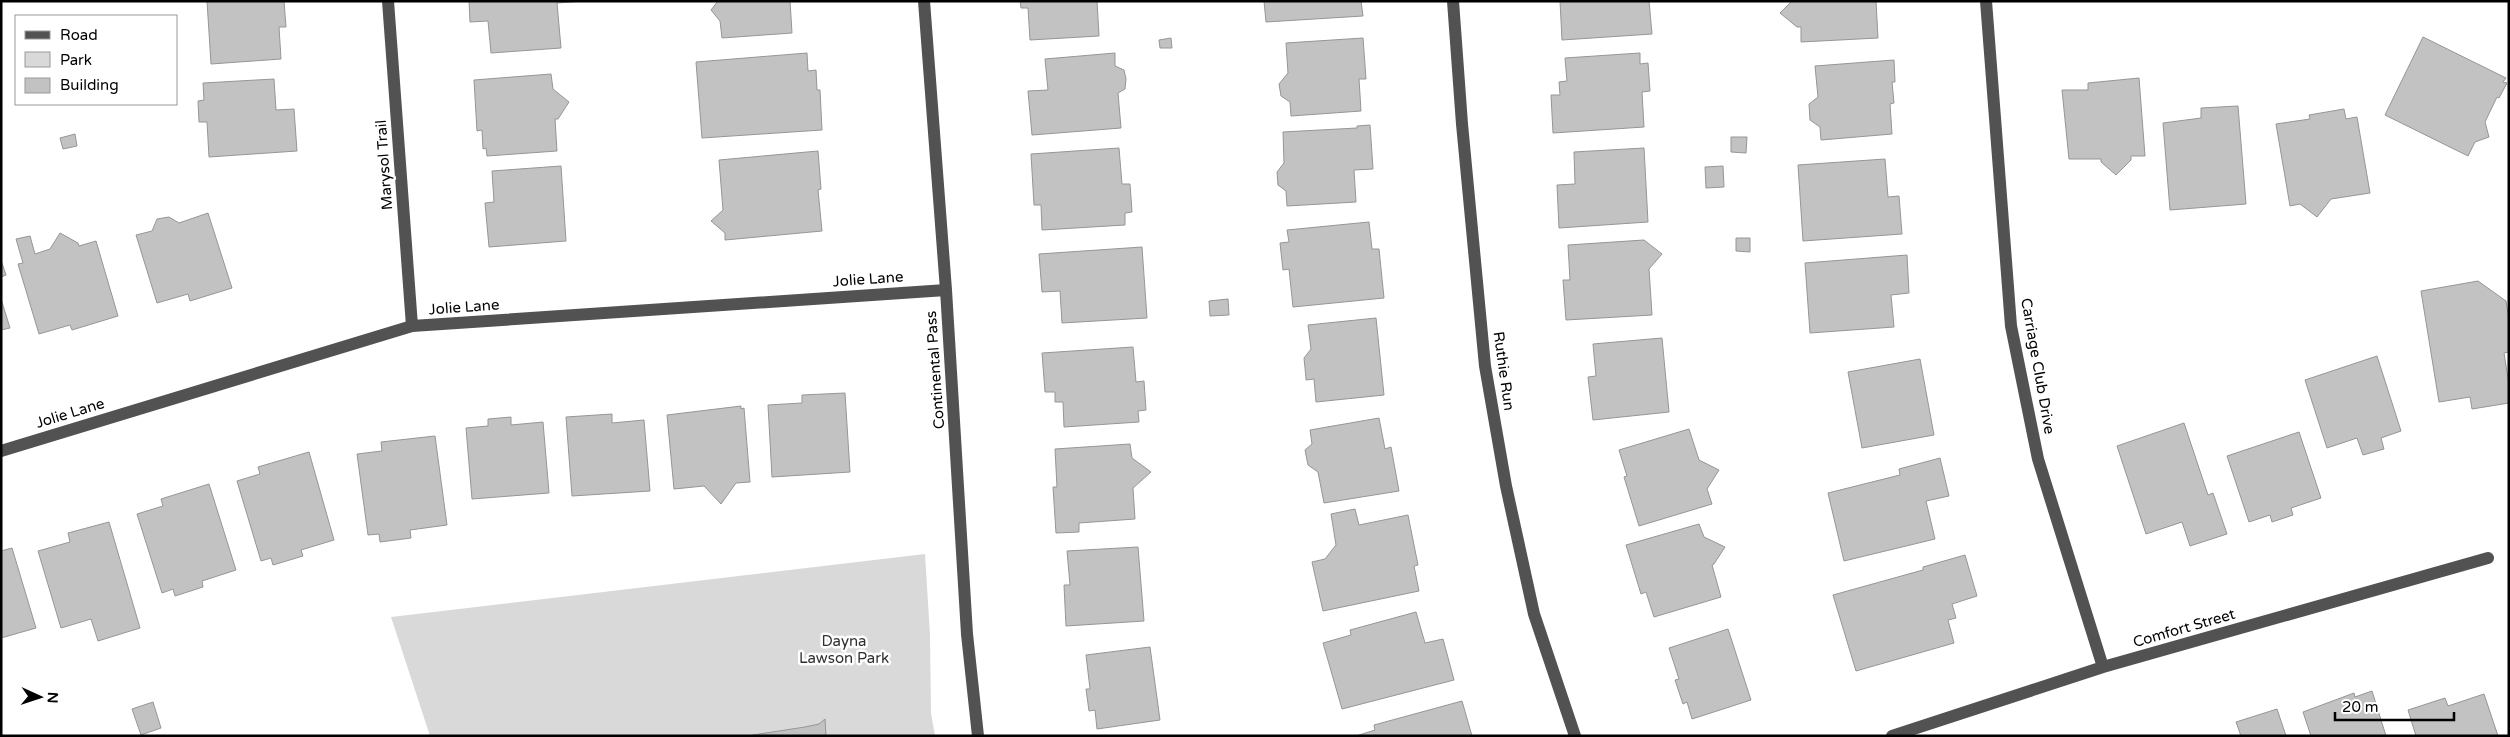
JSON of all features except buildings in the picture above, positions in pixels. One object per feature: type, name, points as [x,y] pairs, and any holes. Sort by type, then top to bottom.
[{"type":"street","name":"Marysol Trail","points":[[388,1],[412,326]]},
{"type":"street","name":"Continental Pass","points":[[924,1],[946,290],[967,634],[978,736]]},
{"type":"street","name":"Ruthie Run","points":[[1453,1],[1462,124],[1485,366],[1506,486],[1534,614],[1575,736]]},
{"type":"street","name":"Carriage Club Drive","points":[[1986,1],[2011,326],[2038,458],[2103,668]]},
{"type":"street","name":"Jolie Lane","points":[[1,451],[412,326],[946,290]]},
{"type":"street","name":"Comfort Street","points":[[1892,736],[2103,668],[2488,558]]},
{"type":"green space","name":"Dayna Lawson Park","points":[[925,554],[930,635],[931,713],[935,736],[430,736],[391,617]]}]
